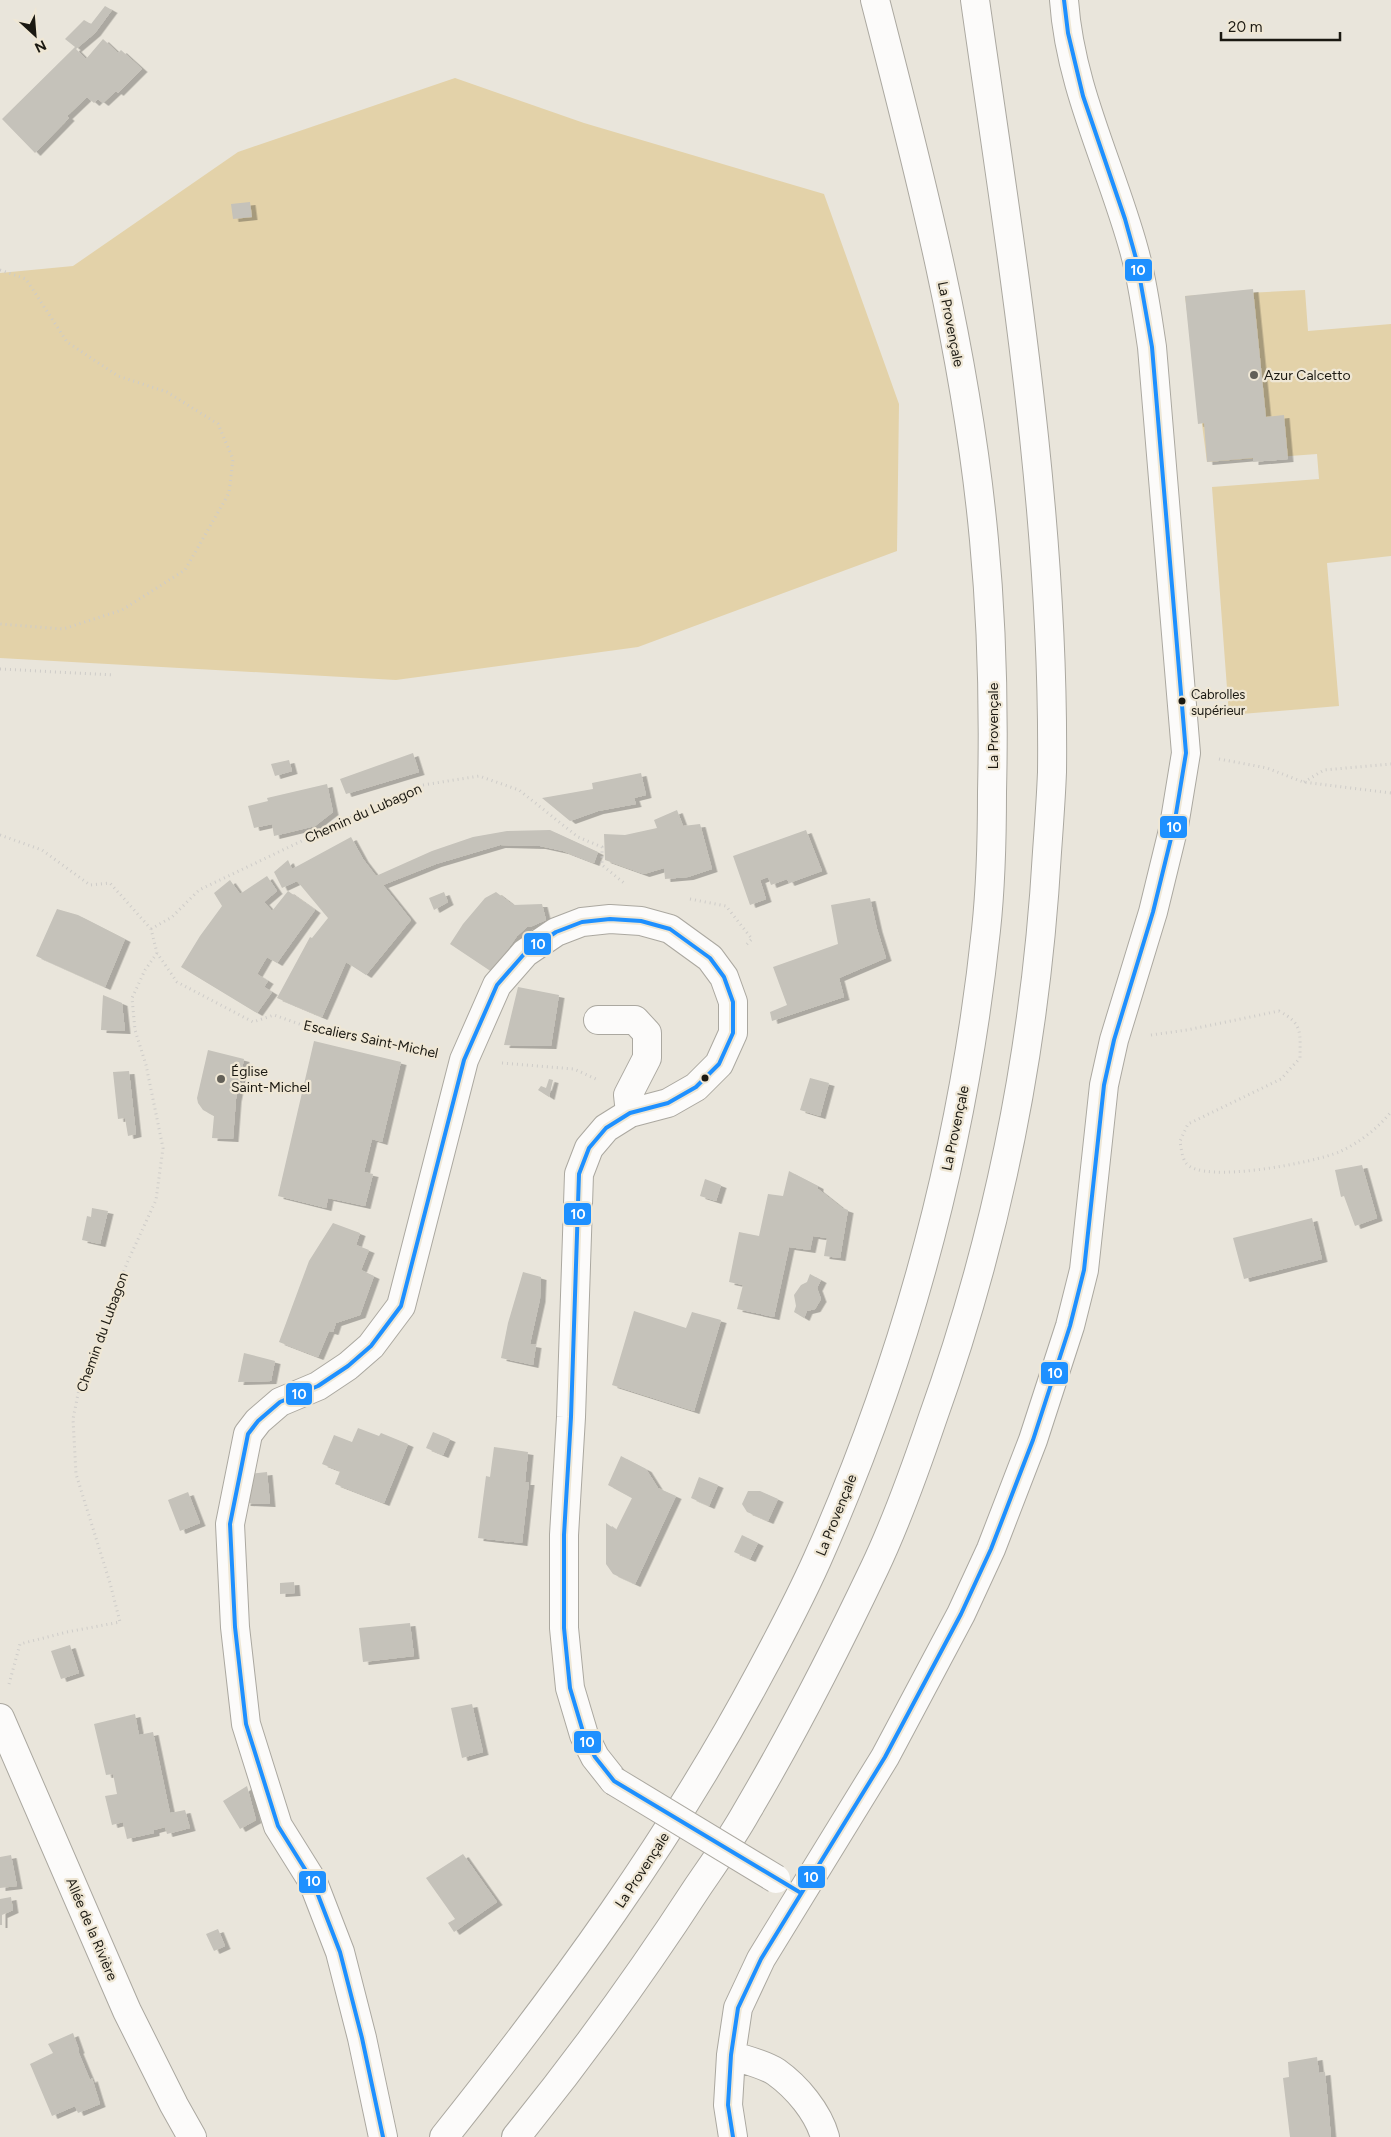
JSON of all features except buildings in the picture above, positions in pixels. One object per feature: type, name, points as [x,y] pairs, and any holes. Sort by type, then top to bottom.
[{"type":"main road","name":"La Provençale","points":[[444,2137],[541,2013],[605,1926],[665,1836],[744,1702],[815,1564],[877,1412],[903,1332],[930,1238],[948,1165],[977,1007],[986,924],[991,844],[993,689],[990,606],[974,453],[948,302],[912,142],[875,0]]},
{"type":"main road","points":[[516,2137],[571,2069],[661,1944],[746,1814],[822,1672],[876,1564],[920,1454],[951,1367],[977,1281],[999,1196],[1017,1111],[1033,1016],[1044,904],[1052,774],[1050,686],[1040,496],[1013,273],[975,0]]},
{"type":"main road","points":[[733,2137],[728,2105],[731,2055],[738,2008],[761,1958],[885,1757],[924,1686],[961,1614],[990,1549],[1033,1440],[1070,1326],[1084,1270],[1104,1085],[1114,1040],[1153,912],[1174,826],[1186,753],[1152,347],[1134,250],[1078,86],[1070,49],[1064,0]]},
{"type":"main road","points":[[383,2137],[362,2038],[340,1952],[313,1882],[278,1826],[246,1724],[235,1627],[230,1524],[248,1434],[258,1421],[280,1402],[318,1386],[348,1366],[371,1346],[401,1306],[464,1060],[497,985],[525,953],[556,932],[582,922],[610,919],[641,921],[670,929],[710,958],[724,977],[733,1002],[733,1033],[720,1064],[696,1087],[668,1103],[629,1104]]},
{"type":"main road","points":[[598,1020],[635,1020],[647,1034],[647,1058],[629,1104],[589,1148],[579,1174],[571,1417],[564,1535],[564,1628],[570,1688],[584,1735],[595,1756],[614,1781],[801,1893]]},
{"type":"main road","name":"Allée de la Rivière","points":[[0,1718],[127,2011],[192,2137]]},
{"type":"main road","points":[[731,2055],[774,2071],[798,2091],[822,2125],[825,2137]]},
{"type":"path","points":[[0,270],[26,279],[67,342],[118,376],[167,392],[218,424],[233,458],[229,493],[185,570],[122,610],[62,629],[0,624]]},
{"type":"path","points":[[0,669],[114,675]]},
{"type":"path","points":[[1186,753],[1267,768],[1304,782],[1391,793]]},
{"type":"path","points":[[1304,782],[1324,770],[1391,764]]},
{"type":"path","name":"Chemin du Lubagon","points":[[151,929],[172,917],[199,890],[417,786],[479,776],[519,790],[578,837],[602,847],[602,865],[622,883],[631,885]]},
{"type":"path","name":"Escaliers Saint-Michel","points":[[0,835],[42,850],[90,885],[110,883],[151,929],[157,953],[176,982],[252,1022],[274,1015],[319,1031],[464,1060],[574,1069],[629,1104]]},
{"type":"path","points":[[681,897],[726,906],[752,939],[727,964],[710,958]]},
{"type":"path","name":"Chemin du Lubagon","points":[[8,1686],[20,1644],[67,1632],[120,1622],[110,1583],[76,1474],[73,1419],[79,1389],[127,1263],[156,1200],[163,1148],[146,1065],[135,1030],[132,998],[145,970],[157,953]]},
{"type":"path","points":[[1114,1040],[1187,1030],[1278,1011],[1292,1018],[1300,1030],[1300,1058],[1281,1079],[1188,1124],[1180,1141],[1186,1163],[1197,1172],[1276,1169],[1330,1155],[1357,1142],[1371,1132],[1391,1112]]},
{"type":"shaded area","points":[[455,78],[584,123],[824,194],[899,404],[897,551],[638,647],[396,680],[0,658],[0,273],[73,266],[238,152]]},
{"type":"shaded area","points":[[1305,290],[1308,331],[1391,324],[1391,556],[1327,563],[1339,706],[1229,715],[1212,487],[1319,479],[1317,454],[1207,462],[1185,296]]},
{"type":"transit line","name":"10","points":[[733,2137],[728,2105],[731,2055],[738,2008],[761,1959],[885,1757],[961,1614],[991,1549],[1033,1440],[1070,1326],[1084,1270],[1104,1085],[1114,1040],[1153,912],[1174,826],[1186,753],[1152,347],[1137,262],[1125,219],[1083,96],[1068,33],[1064,0]]},
{"type":"transit line","name":"10","points":[[383,2137],[362,2038],[340,1952],[313,1882],[278,1826],[246,1724],[235,1627],[230,1524],[248,1434],[258,1421],[280,1402],[318,1386],[348,1366],[371,1346],[401,1306],[464,1060],[497,985],[525,953],[556,932],[582,922],[610,919],[641,921],[670,929],[710,958],[724,977],[733,1002],[733,1033],[719,1064],[696,1087],[668,1103],[630,1113],[606,1128],[589,1148],[579,1174],[571,1417],[564,1535],[564,1628],[570,1688],[584,1735],[595,1757],[614,1781],[801,1893]]},
{"type":"place","name":"Azur Calcetto","points":[[1254,375]]},
{"type":"place","name":"Cabrolles supérieur","points":[[1182,701]]},
{"type":"place","name":"Église Saint-Michel","points":[[221,1079]]}]
